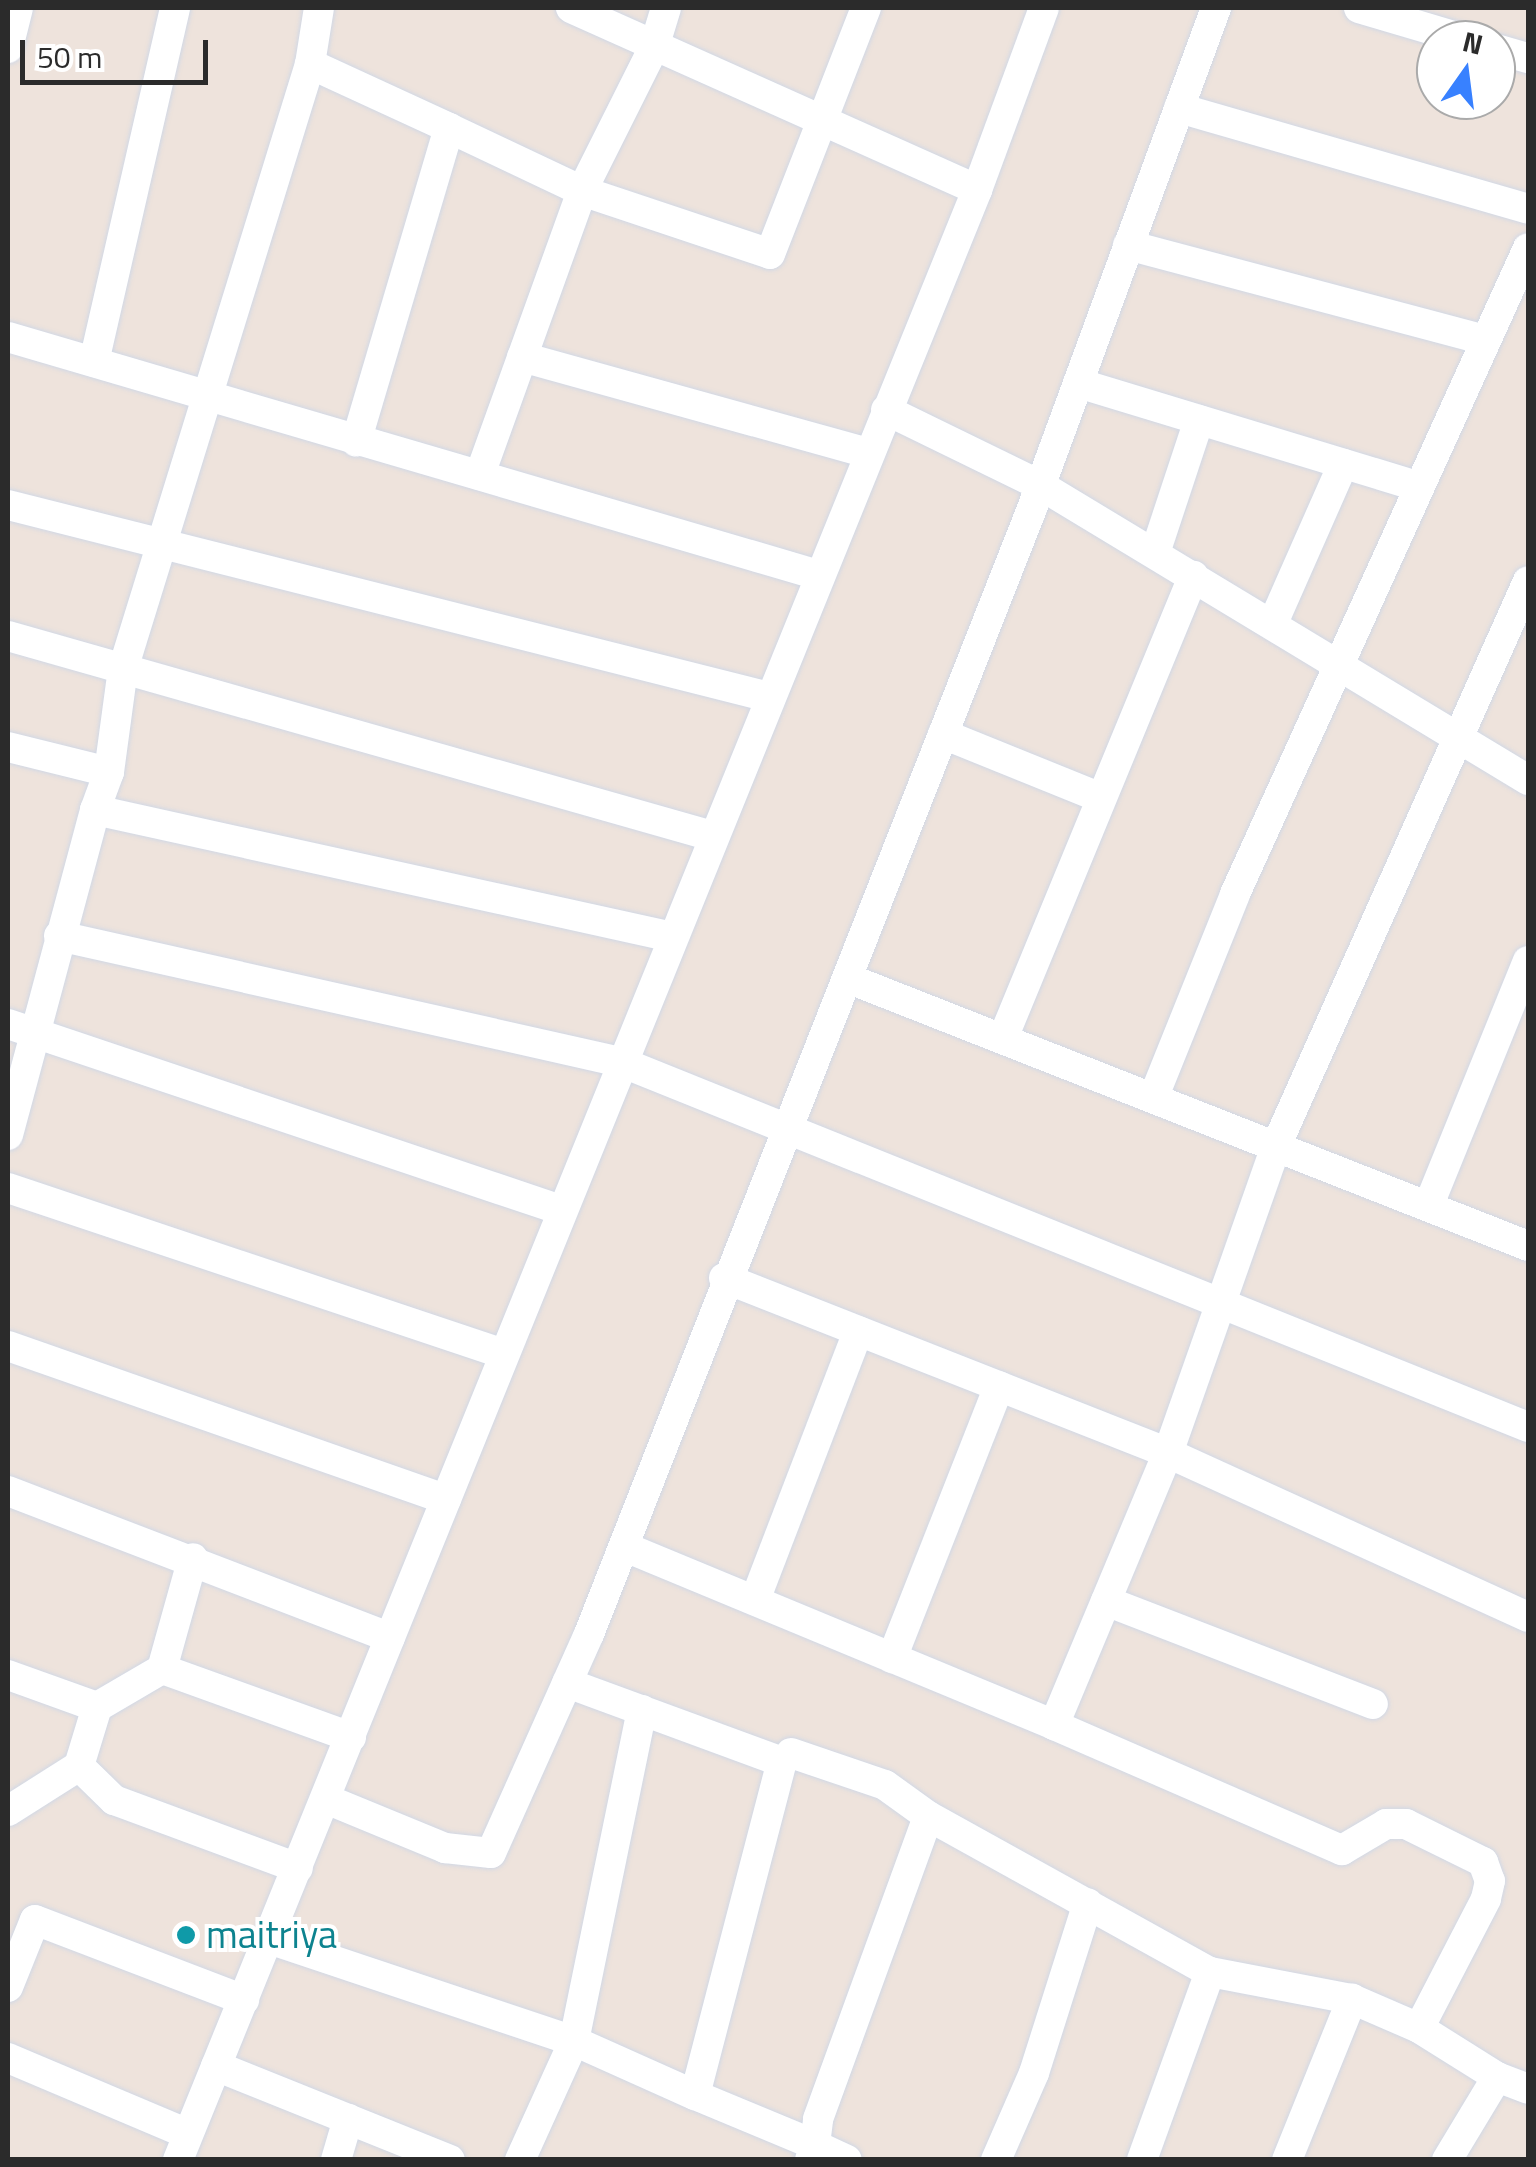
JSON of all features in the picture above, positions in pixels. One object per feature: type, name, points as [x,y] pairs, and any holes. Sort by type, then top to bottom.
[{"type":"street","points":[[8,48],[18,8]]},
{"type":"street","points":[[94,362],[174,8]]},
{"type":"street","points":[[8,1135],[22,1028],[59,936],[109,772],[123,669],[158,542],[310,64],[319,8]]},
{"type":"street","points":[[571,8],[977,190]]},
{"type":"street","points":[[480,475],[582,191],[655,45],[666,8]]},
{"type":"street","points":[[310,64],[582,191],[770,254],[866,8]]},
{"type":"street","points":[[8,2058],[183,2147],[866,454],[977,190],[1044,8]]},
{"type":"street","points":[[326,1799],[446,1848],[491,1853],[625,1546],[724,1278],[791,1133],[847,978],[1040,485],[1216,8]]},
{"type":"street","points":[[1359,8],[1416,25]]},
{"type":"street","points":[[1179,108],[1528,209]]},
{"type":"street","points":[[356,440],[450,128]]},
{"type":"street","points":[[1128,245],[1486,340]]},
{"type":"street","points":[[1154,1096],[1235,894],[1528,248]]},
{"type":"street","points":[[8,338],[818,576]]},
{"type":"street","points":[[522,356],[866,454]]},
{"type":"street","points":[[1078,384],[1420,487]]},
{"type":"street","points":[[886,410],[1040,485],[1528,780]]},
{"type":"street","points":[[1155,554],[1199,420]]},
{"type":"street","points":[[1273,623],[1342,464]]},
{"type":"street","points":[[8,505],[768,697]]},
{"type":"street","points":[[1003,1038],[1193,576]]},
{"type":"street","points":[[1054,1725],[1168,1453],[1277,1144],[1528,581]]},
{"type":"street","points":[[8,636],[712,836]]},
{"type":"street","points":[[943,734],[1100,797]]},
{"type":"street","points":[[8,747],[109,772]]},
{"type":"street","points":[[95,810],[672,938]]},
{"type":"street","points":[[59,936],[621,1062],[1528,1427]]},
{"type":"street","points":[[1430,1202],[1528,961]]},
{"type":"street","points":[[847,978],[1430,1202],[1528,1246]]},
{"type":"street","points":[[22,1028],[561,1210]]},
{"type":"street","points":[[8,1188],[504,1354]]},
{"type":"street","points":[[724,1278],[1168,1453],[1528,1617]]},
{"type":"street","points":[[755,1600],[858,1330]]},
{"type":"street","points":[[8,1346],[446,1498]]},
{"type":"street","points":[[892,1658],[999,1386]]},
{"type":"street","points":[[8,1492],[193,1558],[390,1638]]},
{"type":"street","points":[[625,1546],[1342,1850],[1386,1824],[1406,1824],[1483,1862],[1490,1882],[1486,1899],[1419,2028]]},
{"type":"street","points":[[8,1810],[78,1766],[97,1707],[162,1669],[193,1558]]},
{"type":"street","points":[[1106,1601],[1373,1704]]},
{"type":"street","points":[[162,1669],[351,1737]]},
{"type":"street","points":[[8,1675],[97,1707]]},
{"type":"street","points":[[567,1682],[782,1762],[694,2095]]},
{"type":"street","points":[[520,2160],[574,2042],[642,1710]]},
{"type":"street","points":[[791,1753],[886,1785],[928,1816],[1210,1972],[1352,2000],[1419,2028],[1497,2078],[1528,2089]]},
{"type":"street","points":[[78,1766],[114,1800],[298,1868]]},
{"type":"street","points":[[812,2152],[818,2119],[928,1816]]},
{"type":"street","points":[[996,2160],[1034,2073],[1088,1904]]},
{"type":"street","points":[[8,1986],[21,1915],[244,2000]]},
{"type":"street","points":[[269,1939],[574,2042],[812,2152],[847,2160]]},
{"type":"street","points":[[1142,2160],[1210,1972]]},
{"type":"street","points":[[1287,2160],[1352,2000]]},
{"type":"street","points":[[216,2066],[450,2160]]},
{"type":"street","points":[[1447,2160],[1497,2078]]},
{"type":"street","points":[[336,2160],[348,2119]]},
{"type":"place","name":"maitriya","points":[[186,1935]]}]
